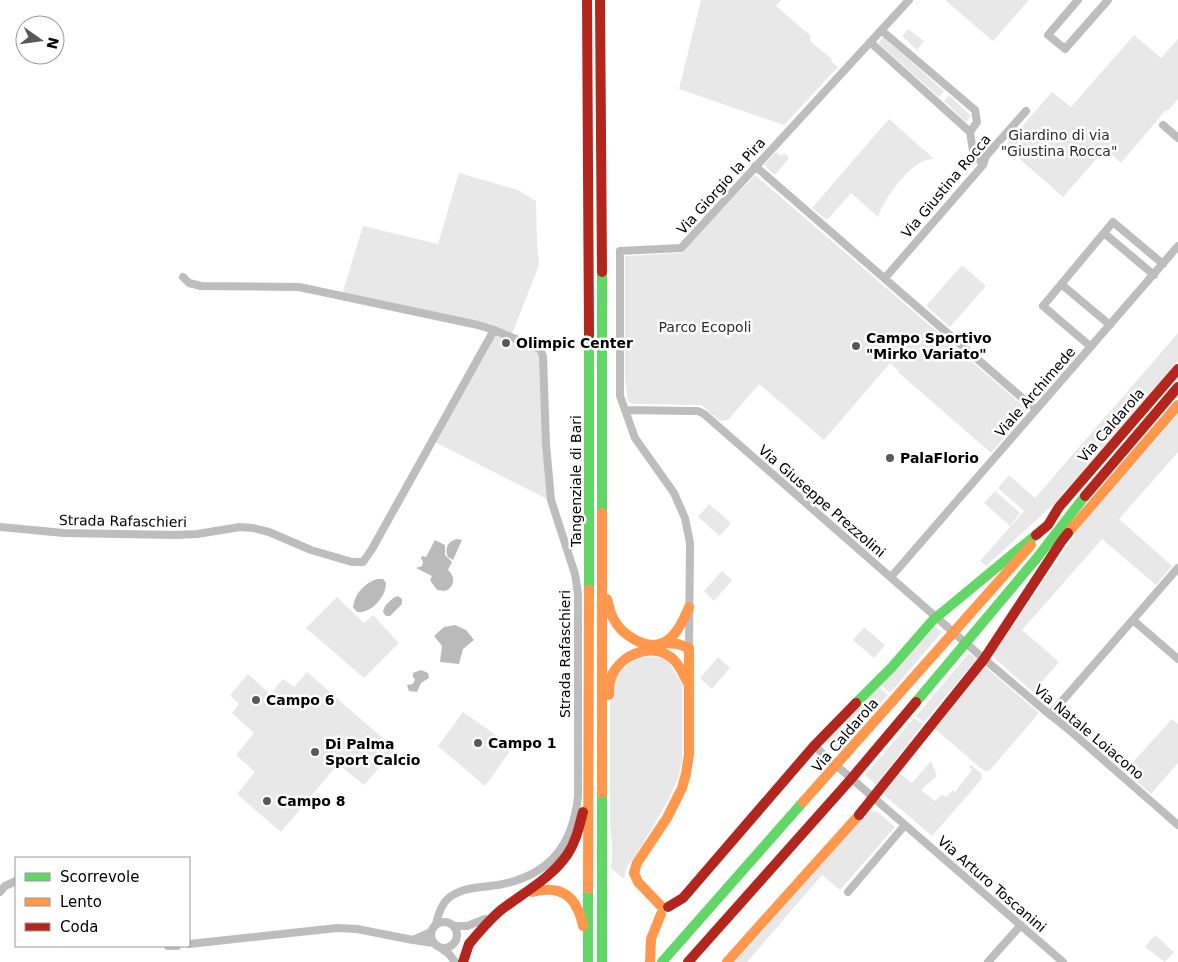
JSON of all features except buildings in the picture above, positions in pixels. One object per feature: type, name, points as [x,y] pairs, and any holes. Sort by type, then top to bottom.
[{"type":"main road","name":"Tangenziale di Bari","points":[[587,0],[589,68],[590,760],[588,962]]},
{"type":"main road","name":"Tangenziale di Bari","points":[[600,0],[602,962]]},
{"type":"main road","name":"Via Caldarola","points":[[662,962],[1048,525],[1059,507],[1178,369]]},
{"type":"main road","name":"Via Caldarola","points":[[688,962],[850,779],[966,643],[1090,490],[1178,387]]},
{"type":"main road","name":"Via Caldarola","points":[[727,962],[874,798],[914,745],[984,659],[1060,542],[1178,405]]},
{"type":"main road","name":"Via Caldarola","points":[[663,909],[683,898],[814,746],[892,667],[937,616],[1090,490]]},
{"type":"main road","name":"Via Caldarola","points":[[1036,559],[1060,542]]},
{"type":"main road","points":[[602,579],[612,616],[619,628],[631,637],[643,642],[678,644],[689,648]]},
{"type":"main road","points":[[663,643],[679,627],[689,607]]},
{"type":"main road","points":[[602,760],[608,722],[609,686],[612,676],[624,660],[634,654],[646,651],[679,654],[689,648]]},
{"type":"main road","points":[[650,962],[651,939],[663,909],[638,882],[634,873],[637,864],[667,818],[682,788],[686,774],[689,754],[689,648]]},
{"type":"main road","points":[[666,654],[674,659],[689,685]]},
{"type":"main road","points":[[463,962],[469,944],[480,929],[496,914],[542,882],[561,864],[574,844],[581,826],[590,760]]},
{"type":"main road","points":[[524,895],[535,890],[555,890],[568,896],[576,903],[582,914],[584,962]]},
{"type":"street","name":"Via Giorgio la Pira","points":[[626,410],[620,396],[620,251],[681,248],[910,0]]},
{"type":"street","points":[[1078,0],[1048,35],[1066,49],[1108,0]]},
{"type":"street","points":[[881,30],[975,110],[977,122],[970,132]]},
{"type":"street","points":[[870,42],[970,132],[973,152],[983,165]]},
{"type":"street","name":"Via Giustina Rocca","points":[[885,278],[983,165],[986,156],[1026,111]]},
{"type":"street","points":[[1163,126],[1178,138]]},
{"type":"street","points":[[755,166],[1036,410]]},
{"type":"street","points":[[1091,347],[1043,306],[1113,222],[1163,264]]},
{"type":"street","points":[[1104,233],[1154,275]]},
{"type":"street","name":"Viale Archimede","points":[[891,577],[1178,246]]},
{"type":"street","name":"Strada Rafaschieri","points":[[183,277],[189,283],[201,286],[283,286],[312,290],[478,325],[540,349],[543,356],[547,460],[551,500],[578,583],[578,796],[576,816],[561,848],[543,868],[516,882],[458,893],[446,902]]},
{"type":"street","points":[[1061,284],[1110,325]]},
{"type":"street","name":"Strada Rafaschieri","points":[[0,527],[57,532],[176,536],[240,527],[253,528],[269,532],[311,550],[352,562],[363,562],[494,330]]},
{"type":"street","points":[[626,410],[635,438],[674,493],[685,518],[690,542],[689,648]]},
{"type":"street","name":"Via Giuseppe Prezzolini","points":[[626,410],[698,411],[704,414],[984,659]]},
{"type":"street","points":[[1050,715],[1178,568]]},
{"type":"street","points":[[1133,620],[1178,659]]},
{"type":"street","name":"Via Natale Loiacono","points":[[984,659],[1067,728],[1178,825]]},
{"type":"street","name":"Via Arturo Toscanini","points":[[814,746],[1063,962]]},
{"type":"street","points":[[848,892],[905,825]]},
{"type":"street","points":[[0,892],[5,886],[15,881]]},
{"type":"street","points":[[413,940],[431,932],[446,902]]},
{"type":"street","points":[[190,944],[337,928],[357,929],[447,948],[453,944],[457,936],[445,912],[446,902]]},
{"type":"street","points":[[436,924],[440,922],[453,927],[467,926],[496,914]]},
{"type":"street","points":[[988,962],[1020,925]]},
{"type":"street","points":[[453,927],[462,939],[469,944]]},
{"type":"street","points":[[431,932],[437,946],[449,954],[455,962]]},
{"type":"street","points":[[453,944],[469,944]]},
{"type":"green space","points":[[701,0],[781,0],[776,6],[810,35],[810,41],[832,59],[831,61],[838,67],[784,125],[679,89]]},
{"type":"green space","points":[[945,0],[1029,0],[993,41]]},
{"type":"green space","points":[[908,29],[924,41],[917,50],[902,36]]},
{"type":"green space","name":"Giardino di via \"Giustina Rocca\"","points":[[1134,35],[1161,58],[1178,39],[1178,99],[1168,111],[1166,110],[1121,163],[1105,149],[1063,197],[1005,146],[1052,92],[1071,107]]},
{"type":"green space","points":[[883,37],[944,91],[939,97],[878,43]]},
{"type":"green space","points":[[949,95],[971,116],[966,122],[944,101]]},
{"type":"green space","points":[[889,119],[934,159],[926,160],[917,165],[900,180],[886,200],[878,217],[851,193],[827,220],[812,208]]},
{"type":"green space","points":[[776,152],[781,156],[784,153],[789,158],[775,175],[764,165]]},
{"type":"green space","name":"Olimpic Center","points":[[459,173],[518,190],[536,201],[539,265],[510,339],[540,349],[547,499],[435,442],[498,328],[342,294],[363,226],[438,244]]},
{"type":"green space","name":"Parco Ecopoli","points":[[755,175],[1028,410],[991,453],[890,363],[824,440],[759,384],[728,420],[720,421],[701,405],[633,404],[628,402],[625,378],[625,256],[681,253]]},
{"type":"green space","points":[[962,265],[986,286],[950,327],[926,306]]},
{"type":"green space","points":[[1178,333],[1178,361],[1055,503],[986,566],[980,561],[1024,511],[998,488],[1009,475],[1035,498]]},
{"type":"green space","points":[[1178,414],[1178,452],[1119,519],[1172,566],[1156,585],[1102,539],[1022,630],[1059,662],[1033,692],[992,656],[1081,526]]},
{"type":"green space","points":[[995,491],[1020,513],[1010,526],[984,503]]},
{"type":"green space","points":[[709,504],[731,523],[720,536],[698,517]]},
{"type":"green space","points":[[722,571],[732,580],[714,601],[704,591]]},
{"type":"green space","points":[[337,597],[364,623],[373,615],[399,643],[364,678],[306,628]]},
{"type":"green space","points":[[934,626],[942,632],[890,693],[881,685]]},
{"type":"green space","points":[[864,627],[885,645],[874,658],[853,640]]},
{"type":"green space","points":[[969,653],[977,659],[924,722],[916,716]]},
{"type":"green space","points":[[640,656],[666,658],[682,684],[682,762],[677,781],[668,801],[634,858],[627,866],[624,879],[611,868],[610,694],[617,673]]},
{"type":"green space","points":[[718,657],[730,668],[712,689],[700,678]]},
{"type":"green space","points":[[984,666],[1039,713],[990,770],[984,771],[934,728]]},
{"type":"green space","name":"Di Palma Sport Calcio","points":[[307,672],[395,749],[364,785],[338,764],[281,832],[237,794],[255,772],[236,755],[254,733],[232,713],[239,704],[230,695],[248,674],[270,694],[283,679],[294,687]]},
{"type":"green space","points":[[879,687],[888,695],[853,735],[842,724]]},
{"type":"green space","name":"Di Palma Sport Calcio","points":[[463,712],[513,747],[485,786],[438,746]]},
{"type":"green space","points":[[914,718],[923,724],[876,785],[865,775]]},
{"type":"green space","points":[[1172,719],[1178,724],[1178,763],[1151,794],[1125,771]]},
{"type":"green space","points":[[841,726],[852,736],[838,752],[825,741]]},
{"type":"green space","points":[[931,761],[937,776],[921,790],[935,801],[942,794],[946,797],[953,790],[955,792],[972,770],[969,767],[971,765],[982,774],[981,780],[932,836],[883,794],[899,773],[912,783]]},
{"type":"green space","points":[[872,811],[878,812],[895,827],[840,890],[822,875],[747,962],[735,962],[867,813]]},
{"type":"green space","points":[[1155,935],[1174,952],[1165,962],[1145,947]]},
{"type":"shaded area","points":[[435,540],[445,545],[445,555],[452,562],[448,570],[451,573],[453,582],[451,587],[445,591],[437,590],[430,580],[432,576],[416,568],[422,566],[422,556],[426,557]]},
{"type":"shaded area","points":[[462,540],[453,560],[448,557],[447,548],[451,541]]},
{"type":"shaded area","points":[[377,579],[383,579],[386,583],[381,599],[367,610],[357,612],[353,607],[358,593],[368,583]]},
{"type":"shaded area","points":[[398,596],[402,599],[402,604],[390,616],[386,616],[383,612],[385,607]]},
{"type":"shaded area","points":[[455,625],[466,630],[474,640],[463,649],[459,664],[440,662],[442,646],[434,636],[444,627]]},
{"type":"shaded area","points":[[421,670],[428,673],[429,678],[421,683],[417,692],[409,691],[407,685],[413,684],[415,679],[413,673]]},
{"type":"traffic: fast","points":[[602,272],[602,513]]},
{"type":"traffic: fast","points":[[589,335],[589,590]]},
{"type":"traffic: fast","points":[[916,702],[1036,559],[1085,496]]},
{"type":"traffic: fast","points":[[856,703],[892,667],[933,620],[1036,535]]},
{"type":"traffic: fast","points":[[602,793],[602,962]]},
{"type":"traffic: fast","points":[[662,962],[803,802]]},
{"type":"traffic: fast","points":[[588,889],[588,962]]},
{"type":"traffic: slow","points":[[1068,533],[1178,405]]},
{"type":"traffic: slow","points":[[602,513],[602,793]]},
{"type":"traffic: slow","points":[[803,802],[1031,545]]},
{"type":"traffic: slow","points":[[588,889],[589,590]]},
{"type":"traffic: slow","points":[[607,599],[613,618],[622,630],[635,640],[650,645],[665,642],[669,639],[680,626],[689,607]]},
{"type":"traffic: slow","points":[[663,643],[678,644],[689,648]]},
{"type":"traffic: slow","points":[[660,905],[638,882],[634,873],[637,863],[667,818],[682,788],[686,774],[689,754],[689,648]]},
{"type":"traffic: slow","points":[[609,695],[612,675],[623,661],[630,656],[647,651],[664,653],[672,658],[680,667],[689,685]]},
{"type":"traffic: slow","points":[[727,962],[859,815]]},
{"type":"traffic: slow","points":[[532,892],[552,890],[566,895],[577,907],[583,926]]},
{"type":"traffic: slow","points":[[650,962],[651,939],[661,914]]},
{"type":"traffic: jam","points":[[587,0],[589,335]]},
{"type":"traffic: jam","points":[[600,0],[602,272]]},
{"type":"traffic: jam","points":[[1036,535],[1048,525],[1059,507],[1178,369]]},
{"type":"traffic: jam","points":[[1085,496],[1178,387]]},
{"type":"traffic: jam","points":[[859,815],[984,659],[1068,533]]},
{"type":"traffic: jam","points":[[688,962],[851,779],[916,702]]},
{"type":"traffic: jam","points":[[668,907],[683,898],[814,746],[856,703]]},
{"type":"traffic: jam","points":[[469,944],[497,914],[536,885],[560,864],[573,845],[583,812]]},
{"type":"traffic: jam","points":[[463,962],[469,944]]},
{"type":"place","name":"Olimpic Center","points":[[506,343]]},
{"type":"place","name":"Campo Sportivo \"Mirko Variato\"","points":[[856,346]]},
{"type":"place","name":"PalaFlorio","points":[[890,458]]},
{"type":"place","name":"Campo 6","points":[[256,700]]},
{"type":"place","name":"Campo 1","points":[[478,743]]},
{"type":"place","name":"Di Palma Sport Calcio","points":[[315,752]]},
{"type":"place","name":"Campo 8","points":[[267,801]]}]
